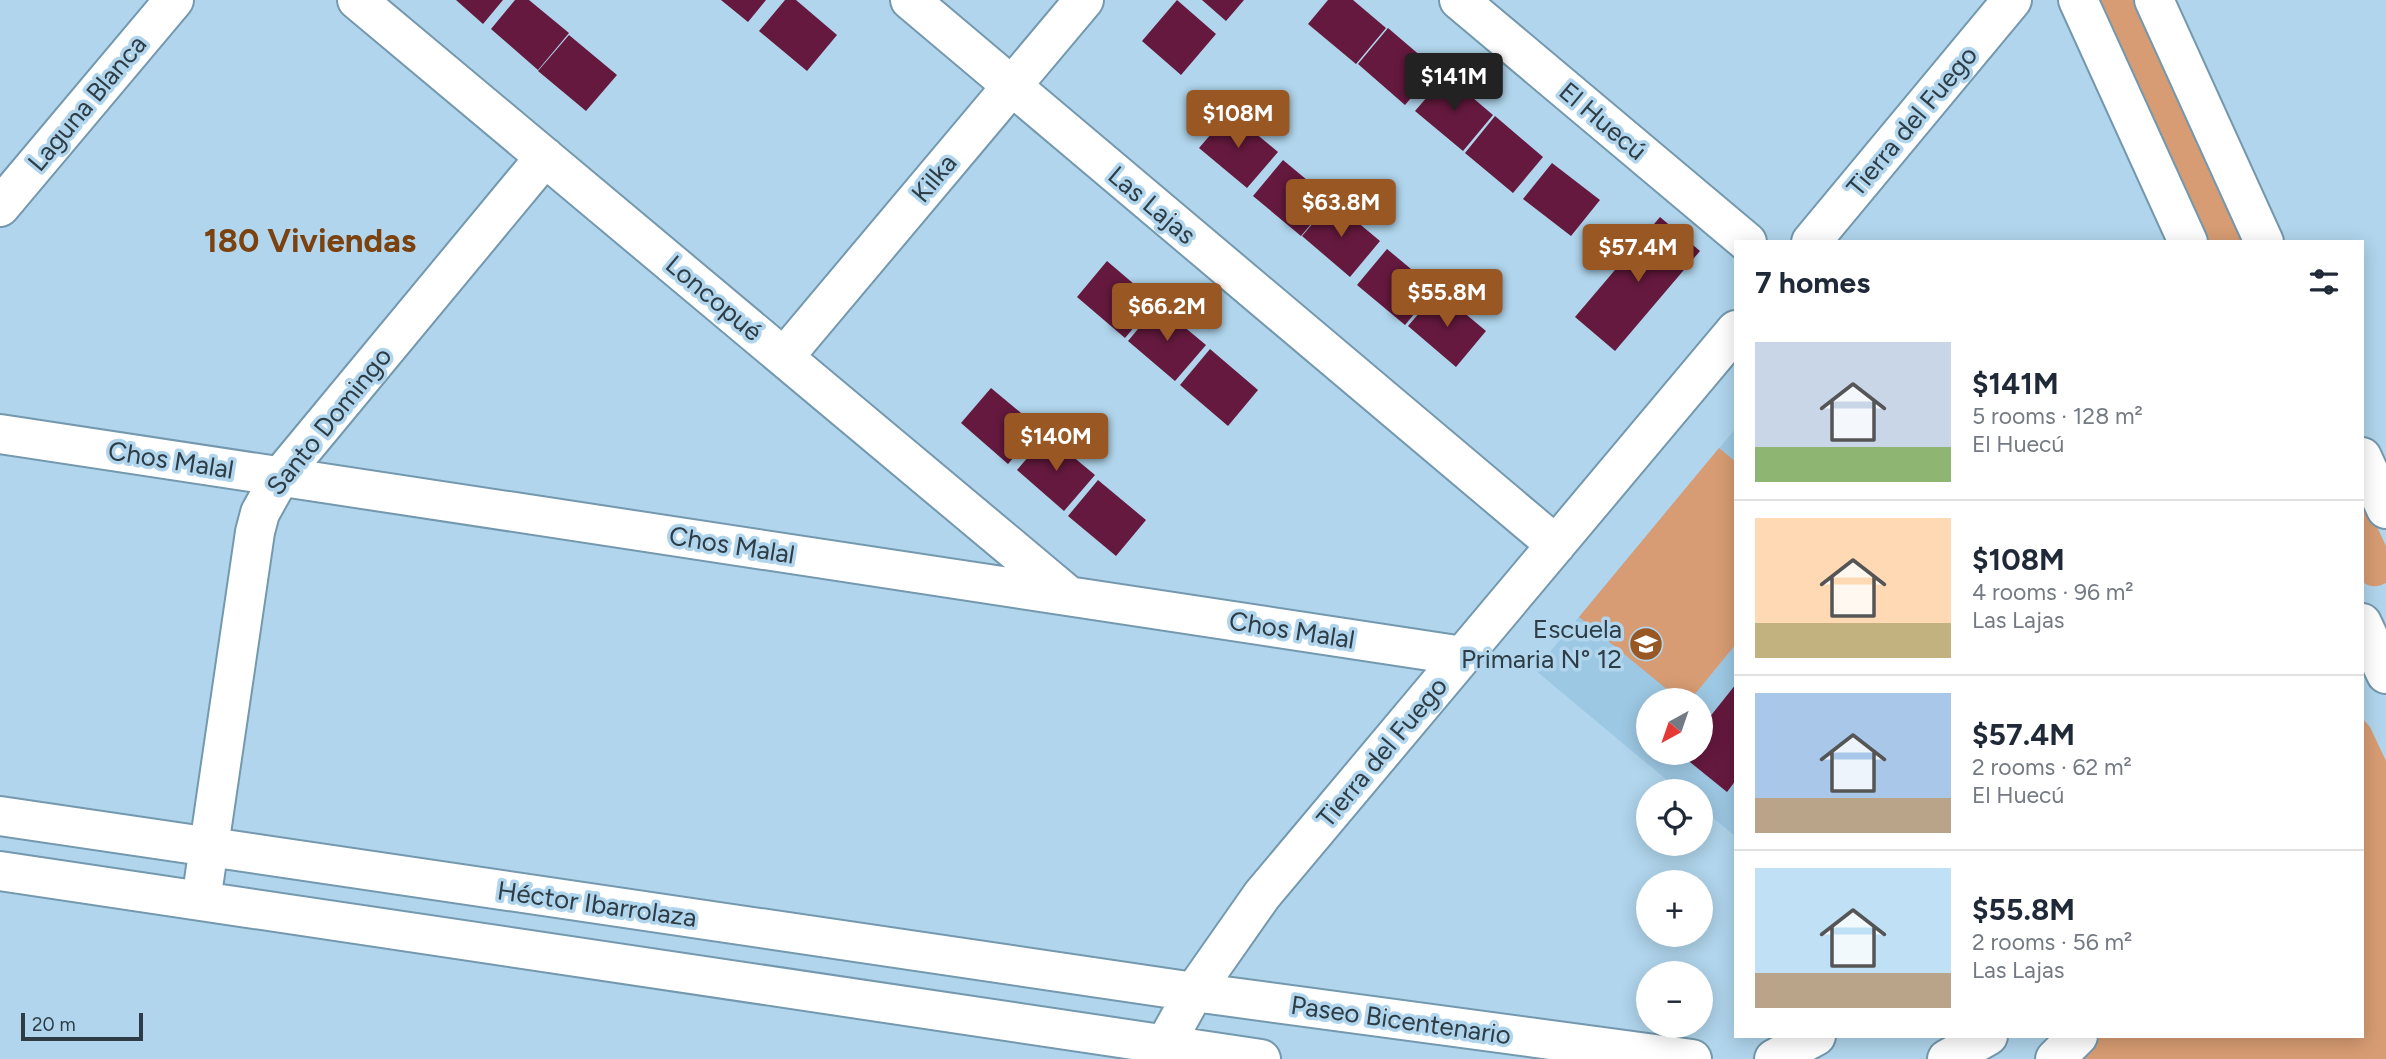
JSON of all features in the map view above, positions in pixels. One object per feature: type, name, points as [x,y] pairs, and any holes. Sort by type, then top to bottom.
[{"type":"street","name":"Laguna Blanca","points":[[7,183],[174,0]]},
{"type":"street","name":"Loncopué","points":[[357,0],[1070,596]]},
{"type":"street","name":"Las Lajas","points":[[910,0],[1556,545]]},
{"type":"street","name":"Kilka","points":[[784,357],[1084,0]]},
{"type":"street","name":"El Huecú","points":[[1459,0],[1745,240]]},
{"type":"street","points":[[2078,0],[2187,240]]},
{"type":"street","points":[[2154,0],[2263,240]]},
{"type":"street","name":"Tierra del Fuego","points":[[1813,240],[2000,4]]},
{"type":"street","name":"Santo Domingo","points":[[201,901],[260,513],[280,477],[545,157]]},
{"type":"street","name":"Tierra del Fuego","points":[[1160,1052],[1194,992],[1262,895],[1734,332]]},
{"type":"street","name":"Chos Malal","points":[[0,434],[1463,656]]},
{"type":"street","points":[[2364,461],[2386,509]]},
{"type":"street","name":"Héctor Ibarrolaza","points":[[0,816],[1194,992]]},
{"type":"street","points":[[0,871],[1160,1052],[1261,1059]]},
{"type":"street","name":"Paseo Bicentenario","points":[[1194,992],[1692,1059]]},
{"type":"street","points":[[1774,1059],[1812,1038]]},
{"type":"street","points":[[1947,1059],[1984,1038]]},
{"type":"street","points":[[2055,1059],[2076,1038]]},
{"type":"shaded area","points":[[2095,0],[2138,0],[2248,240],[2205,240]]},
{"type":"shaded area","name":"Escuela Primaria N° 12","points":[[1734,430],[1734,835],[1713,818],[1713,779],[1666,779],[1649,765],[1713,765],[1713,688],[1636,688],[1636,754],[1535,670]]},
{"type":"shaded area","points":[[1719,448],[1734,460],[1734,646],[1700,688],[1665,688],[1579,617]]},
{"type":"shaded area","points":[[2364,499],[2386,546],[2386,583],[2368,585],[2364,583]]},
{"type":"shaded area","points":[[2364,720],[2386,761],[2386,1059],[2077,1059],[2094,1038],[2364,1038]]},
{"type":"building","points":[[456,0],[503,0],[483,24]]},
{"type":"building","points":[[515,0],[529,0],[569,33],[538,70],[491,29]]},
{"type":"building","points":[[721,0],[766,0],[748,22]]},
{"type":"building","points":[[785,0],[796,0],[837,35],[807,71],[759,31]]},
{"type":"building","points":[[1177,0],[1216,34],[1181,75],[1142,41]]},
{"type":"building","points":[[1202,0],[1244,0],[1226,21]]},
{"type":"building","points":[[1328,0],[1353,0],[1386,28],[1356,64],[1308,24]]},
{"type":"building","points":[[1388,28],[1436,69],[1405,105],[1358,64]]},
{"type":"building","points":[[569,35],[617,75],[586,111],[538,71]]},
{"type":"building","points":[[1446,75],[1493,115],[1463,151],[1415,111]]},
{"type":"building","points":[[1230,112],[1278,152],[1247,188],[1199,148]]},
{"type":"building","points":[[1495,116],[1543,157],[1513,193],[1465,153]]},
{"type":"building","points":[[1283,160],[1331,200],[1301,236],[1253,196]]},
{"type":"building","points":[[1552,163],[1600,200],[1571,236],[1523,199]]},
{"type":"building","points":[[1332,201],[1380,241],[1350,277],[1302,236]]},
{"type":"building","points":[[1660,217],[1700,251],[1615,351],[1575,317]]},
{"type":"building","points":[[1387,249],[1435,289],[1405,325],[1357,285]]},
{"type":"building","points":[[1107,261],[1155,302],[1125,338],[1077,297]]},
{"type":"building","points":[[1438,291],[1486,331],[1456,367],[1408,326]]},
{"type":"building","points":[[1158,305],[1206,345],[1175,381],[1128,341]]},
{"type":"building","points":[[1210,349],[1258,390],[1228,426],[1180,385]]},
{"type":"building","points":[[991,388],[1039,428],[1008,464],[961,423]]},
{"type":"building","points":[[1047,435],[1095,475],[1064,511],[1017,470]]},
{"type":"building","points":[[1098,480],[1146,520],[1116,556],[1068,516]]},
{"type":"building","points":[[1734,687],[1734,783],[1727,792],[1694,765],[1713,765],[1713,713]]},
{"type":"place","name":"Escuela Primaria N° 12","points":[[1646,644]]},
{"type":"district","name":"180 Viviendas","points":[[310,240]]}]
